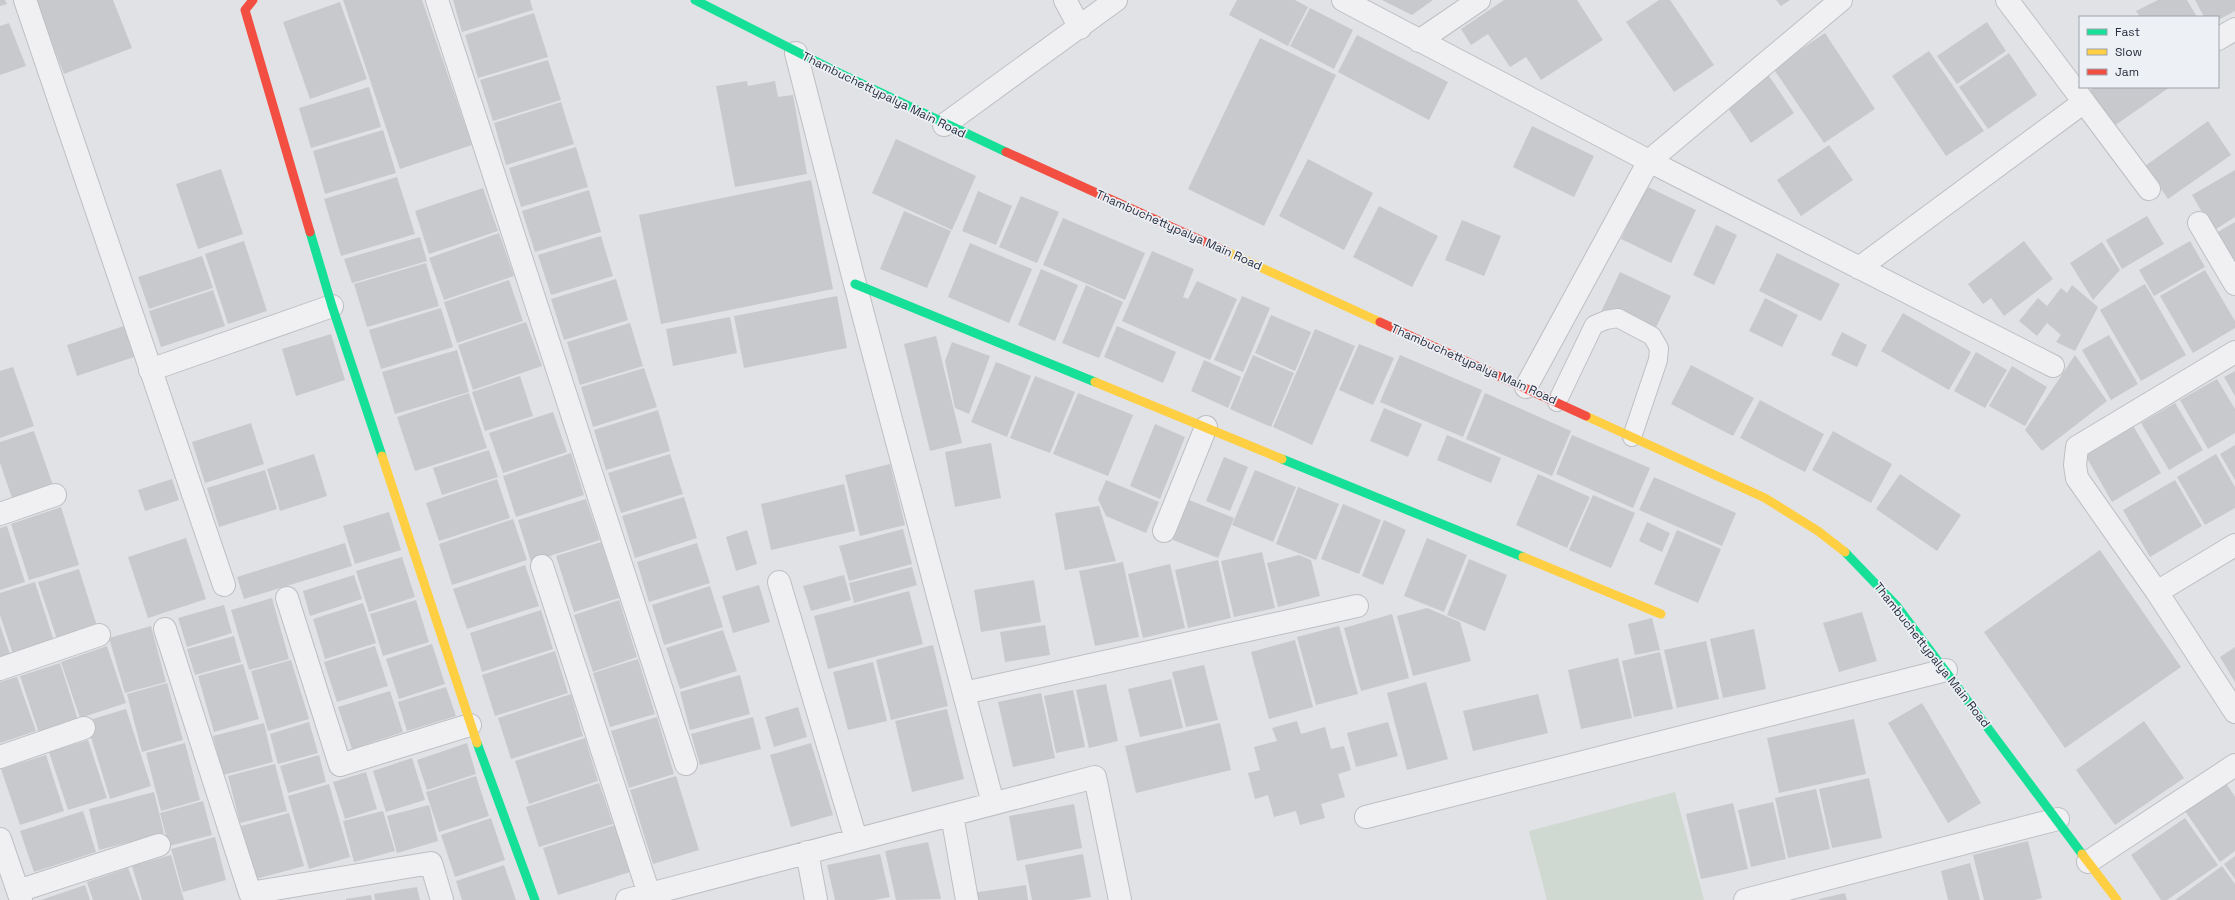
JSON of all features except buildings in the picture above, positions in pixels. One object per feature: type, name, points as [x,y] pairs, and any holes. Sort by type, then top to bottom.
[{"type":"street","points":[[25,0],[224,585]]},
{"type":"street","points":[[253,0],[245,10],[332,306],[470,725],[535,900]]},
{"type":"street","points":[[437,0],[686,764]]},
{"type":"street","name":"Thambuchettypalya Main Road","points":[[696,0],[796,53],[944,124],[1526,387],[1765,498],[1818,532],[1846,553],[1868,574],[1896,605],[2058,819],[2117,900]]},
{"type":"street","points":[[1065,0],[1080,28]]},
{"type":"street","points":[[944,124],[1080,28],[1116,0]]},
{"type":"street","points":[[1343,0],[1648,160],[2053,366]]},
{"type":"street","points":[[1420,41],[1479,0]]},
{"type":"street","points":[[1526,387],[1648,160],[1842,0]]},
{"type":"street","points":[[2007,0],[2149,189]]},
{"type":"street","points":[[2219,38],[2235,29]]},
{"type":"street","points":[[796,53],[855,284],[993,804]]},
{"type":"street","points":[[1859,268],[2084,102]]},
{"type":"street","points":[[2199,223],[2235,284]]},
{"type":"street","points":[[855,284],[1661,614]]},
{"type":"street","points":[[150,370],[332,306]]},
{"type":"street","points":[[2235,352],[2076,447],[2074,465],[2078,478],[2157,592],[2235,712]]},
{"type":"street","points":[[1164,531],[1206,427]]},
{"type":"street","points":[[0,514],[55,495]]},
{"type":"street","points":[[2157,592],[2235,544]]},
{"type":"street","points":[[542,566],[649,894]]},
{"type":"street","points":[[779,582],[856,839]]},
{"type":"street","points":[[287,598],[340,766],[470,725]]},
{"type":"street","points":[[964,693],[1357,606]]},
{"type":"street","points":[[165,629],[250,893],[432,863],[442,900]]},
{"type":"street","points":[[0,669],[99,635]]},
{"type":"street","points":[[1366,817],[1946,670]]},
{"type":"street","points":[[0,757],[84,728]]},
{"type":"street","points":[[2088,862],[2235,765]]},
{"type":"street","points":[[627,900],[1095,777],[1120,900]]},
{"type":"street","points":[[952,815],[967,900]]},
{"type":"street","points":[[1745,900],[2058,819]]},
{"type":"street","points":[[0,839],[20,896],[159,845]]},
{"type":"street","points":[[807,852],[816,900]]},
{"type":"lane","points":[[1557,402],[1594,325],[1606,320],[1618,318],[1652,336],[1659,348],[1658,360],[1632,436]]},
{"type":"shaded area","points":[[1675,792],[1704,900],[1547,900],[1529,831]]},
{"type":"traffic: fast","points":[[695,0],[835,71],[1006,152]]},
{"type":"traffic: fast","points":[[310,232],[332,306],[382,456]]},
{"type":"traffic: fast","points":[[855,284],[1095,382]]},
{"type":"traffic: fast","points":[[1282,459],[1523,557]]},
{"type":"traffic: fast","points":[[1845,552],[1896,605],[2082,854]]},
{"type":"traffic: fast","points":[[477,743],[535,900]]},
{"type":"traffic: slow","points":[[1227,252],[1380,322]]},
{"type":"traffic: slow","points":[[1095,382],[1282,459]]},
{"type":"traffic: slow","points":[[1586,416],[1765,498],[1818,531],[1845,552]]},
{"type":"traffic: slow","points":[[382,456],[477,743]]},
{"type":"traffic: slow","points":[[1523,557],[1661,614]]},
{"type":"traffic: slow","points":[[2082,854],[2117,900]]},
{"type":"traffic: jam","points":[[253,0],[245,10],[310,232]]},
{"type":"traffic: jam","points":[[1006,152],[1227,252]]},
{"type":"traffic: jam","points":[[1380,322],[1586,416]]}]
